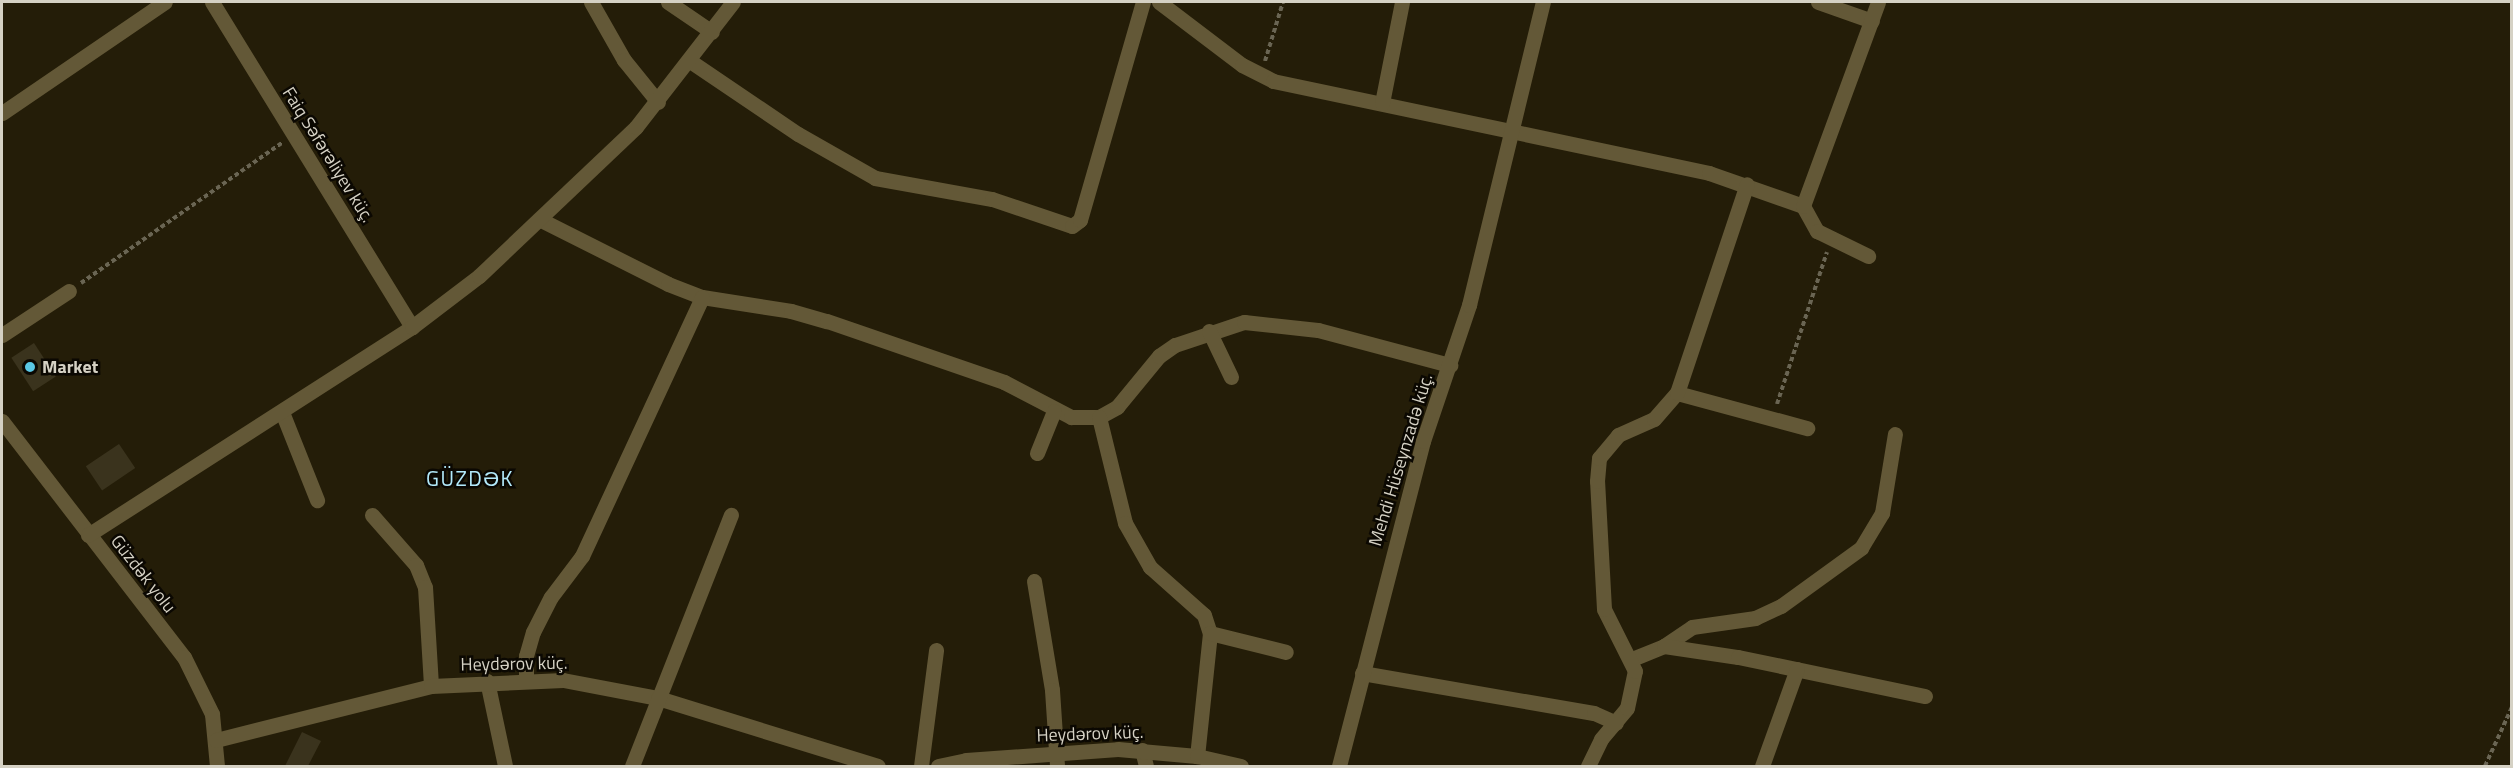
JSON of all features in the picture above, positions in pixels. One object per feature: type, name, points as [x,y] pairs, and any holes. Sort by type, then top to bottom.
[{"type":"street","points":[[2,113],[165,2]]},
{"type":"street","name":"Faiq Səfərəliyev küç.","points":[[212,2],[292,136],[412,327]]},
{"type":"street","points":[[591,2],[624,60],[658,102]]},
{"type":"street","points":[[668,2],[712,32]]},
{"type":"street","points":[[88,535],[412,327],[479,276],[541,220],[658,102],[733,2]]},
{"type":"street","points":[[690,61],[798,134],[875,178],[992,199],[1072,226],[1080,220],[1143,2]]},
{"type":"street","points":[[1159,2],[1259,75],[1291,86],[1680,164],[1747,184],[1803,206],[1817,231],[1831,240],[1868,256]]},
{"type":"street","points":[[1382,103],[1402,2]]},
{"type":"street","name":"Mehdi Hüseynzadə küç.","points":[[1339,766],[1423,441],[1469,305],[1543,2]]},
{"type":"street","points":[[1818,2],[1872,21]]},
{"type":"street","points":[[1803,206],[1878,2]]},
{"type":"street","points":[[1588,766],[1601,739],[1627,708],[1633,690],[1632,659],[1610,625],[1604,609],[1597,481],[1599,458],[1618,435],[1654,418],[1677,393],[1747,184]]},
{"type":"street","points":[[541,220],[668,284],[702,297],[791,311],[838,325],[994,377],[1054,411],[1071,417],[1099,417],[1117,407],[1159,356],[1209,331],[1244,322],[1268,322],[1407,351],[1450,366]]},
{"type":"street","points":[[2,335],[69,291]]},
{"type":"street","points":[[526,680],[526,656],[533,632],[550,597],[582,556],[702,297]]},
{"type":"street","points":[[1209,331],[1231,377]]},
{"type":"street","points":[[1677,393],[1772,421],[1807,428]]},
{"type":"street","points":[[1037,453],[1054,411]]},
{"type":"street","points":[[282,412],[317,501]]},
{"type":"street","points":[[1099,417],[1125,523],[1150,567],[1204,615],[1210,633],[1197,756]]},
{"type":"street","name":"Güzdək yolu","points":[[2,421],[184,657],[201,687],[216,740],[217,766]]},
{"type":"street","points":[[1632,659],[1664,646],[1692,627],[1755,618],[1781,606],[1861,548],[1882,513],[1895,434]]},
{"type":"street","points":[[372,515],[416,565],[425,587],[431,686]]},
{"type":"street","points":[[632,766],[730,515]]},
{"type":"street","points":[[1034,581],[1052,690],[1055,760]]},
{"type":"street","points":[[1210,633],[1286,652]]},
{"type":"street","points":[[1664,646],[1797,669],[1925,696]]},
{"type":"street","points":[[921,766],[936,650]]},
{"type":"street","points":[[1762,766],[1797,669]]},
{"type":"street","points":[[1362,673],[1594,713],[1616,723]]},
{"type":"street","name":"Heydərov küç.","points":[[216,740],[431,686],[487,681],[563,680],[658,698],[878,766]]},
{"type":"street","points":[[487,681],[505,766]]},
{"type":"street","points":[[1142,750],[1146,766]]},
{"type":"street","name":"Heydərov küç.","points":[[939,766],[966,760],[1055,760],[1142,750],[1197,756],[1241,766]]},
{"type":"path","points":[[1259,75],[1272,44],[1282,2]]},
{"type":"path","points":[[69,291],[292,136]]},
{"type":"path","points":[[1772,421],[1831,240]]},
{"type":"path","points":[[2486,766],[2511,707]]},
{"type":"building","points":[[34,343],[56,377],[33,391],[11,358]]},
{"type":"building","points":[[119,444],[135,468],[102,490],[86,466]]},
{"type":"building","points":[[302,732],[321,741],[308,766],[285,766]]},
{"type":"place","name":"Market","points":[[30,367]]},
{"type":"district","name":"GÜZDƏK","points":[[470,478]]}]
